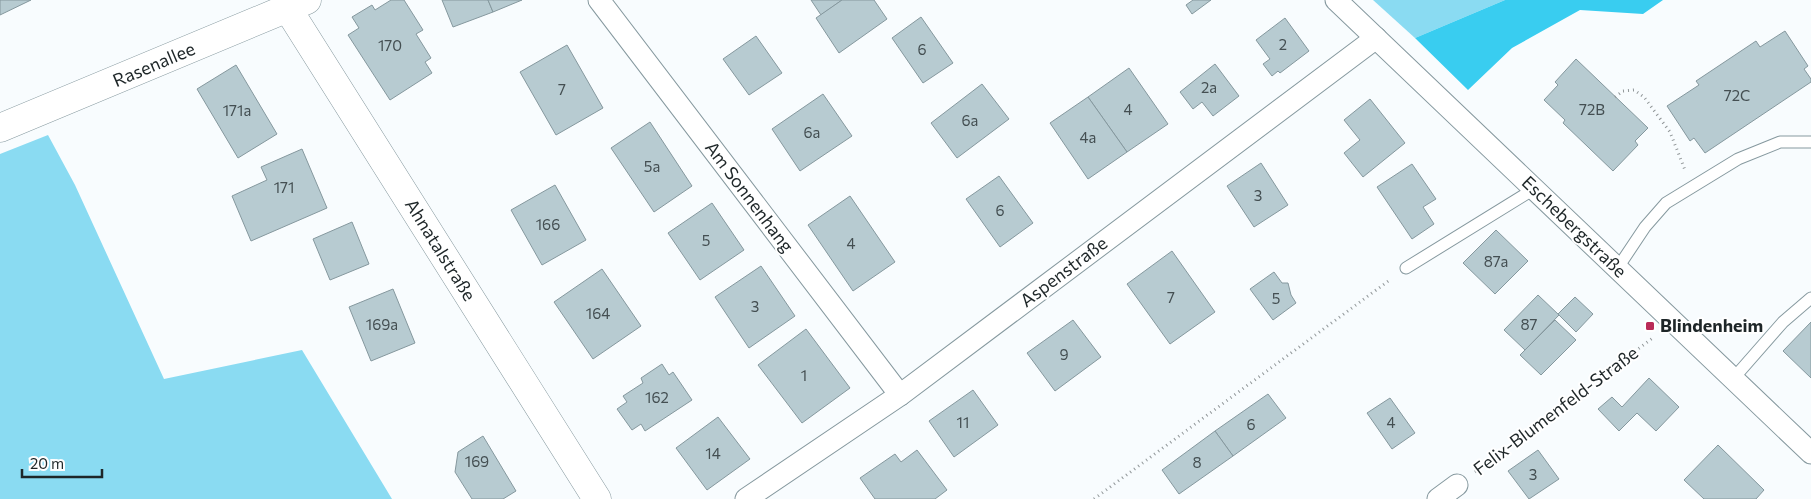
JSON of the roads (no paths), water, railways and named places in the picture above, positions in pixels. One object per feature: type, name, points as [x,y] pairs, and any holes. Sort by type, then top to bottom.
[{"type":"street","name":"Am Sonnenhang","points":[[599,0],[900,395]]},
{"type":"street","name":"Eschebergstraße","points":[[1336,0],[1811,453]]},
{"type":"street","name":"Rasenallee","points":[[0,128],[293,3]]},
{"type":"street","name":"Ahnatalstraße","points":[[293,3],[597,499]]},
{"type":"street","name":"Aspenstraße","points":[[746,499],[900,395],[1376,38]]},
{"type":"street","name":"Felix-Blumenfeld-Straße","points":[[1438,499],[1457,485]]},
{"type":"lane","points":[[1617,269],[1645,227],[1666,203],[1738,160],[1780,142],[1811,142]]},
{"type":"lane","points":[[1406,268],[1534,189]]},
{"type":"lane","points":[[1733,379],[1783,322],[1811,298]]},
{"type":"place","name":"Blindenheim","points":[[1650,326]]}]
